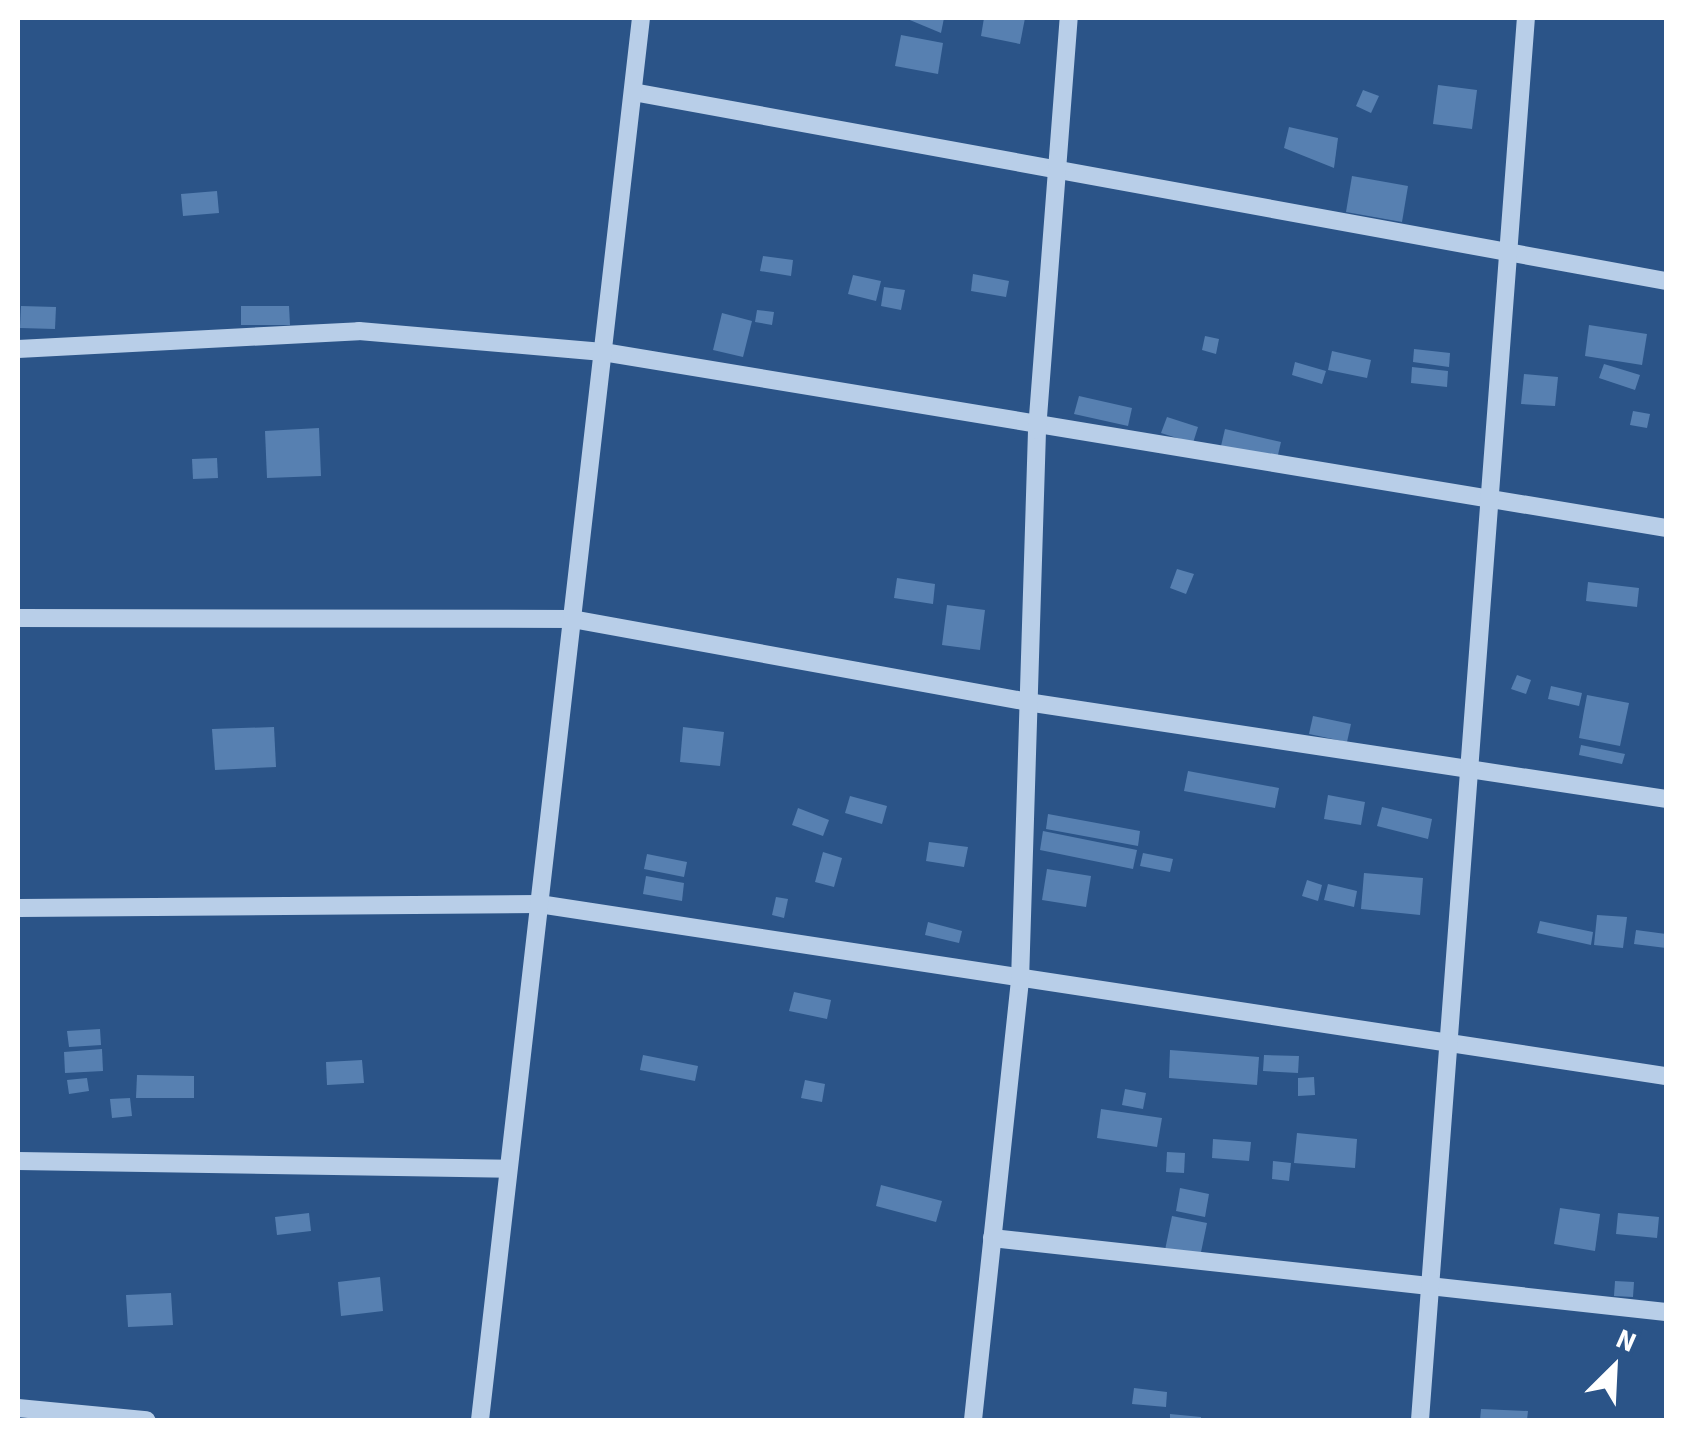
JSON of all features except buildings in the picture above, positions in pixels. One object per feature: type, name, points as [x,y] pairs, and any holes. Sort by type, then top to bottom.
[{"type":"street","points":[[480,1420],[642,18]]},
{"type":"street","points":[[973,1420],[1020,982],[1037,430],[1063,170],[1069,18]]},
{"type":"street","points":[[1420,1420],[1526,18]]},
{"type":"street","points":[[633,92],[1508,246],[1666,281]]},
{"type":"street","points":[[18,349],[359,331],[603,352],[1037,430],[1666,528]]},
{"type":"street","points":[[18,618],[572,619],[1027,702],[1666,799]]},
{"type":"street","points":[[18,908],[539,904],[1020,982],[1448,1038],[1666,1076]]},
{"type":"street","points":[[18,1161],[508,1169]]},
{"type":"street","points":[[992,1238],[1666,1312]]},
{"type":"street","points":[[18,1408],[146,1420]]}]
